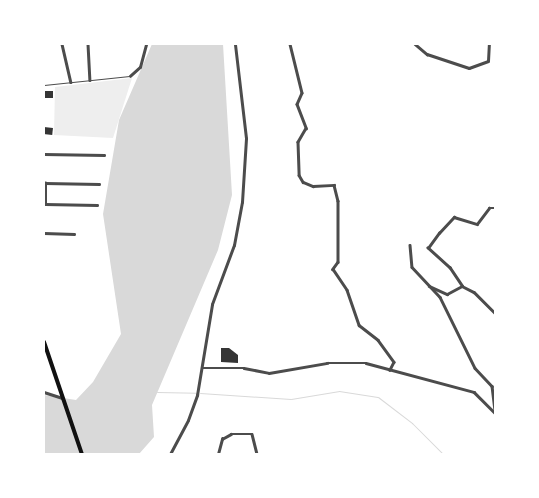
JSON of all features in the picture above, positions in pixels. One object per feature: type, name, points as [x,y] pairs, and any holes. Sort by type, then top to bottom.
[{"type":"main road","points":[[45,343],[82,454]]},
{"type":"street","points":[[62,44],[71,82]]},
{"type":"street","points":[[88,44],[90,80]]},
{"type":"street","points":[[130,76],[140,67],[146,44]]},
{"type":"street","points":[[170,454],[188,420],[202,370],[212,304],[234,245],[242,202],[246,138],[235,44]]},
{"type":"street","points":[[290,44],[302,93],[297,104],[306,128],[298,142],[299,175],[303,182],[313,186],[334,185],[338,201],[338,262],[333,269],[347,290],[358,325],[378,340],[394,362],[390,370]]},
{"type":"street","points":[[415,44],[427,54],[468,68],[488,61],[489,44]]},
{"type":"street","points":[[44,154],[104,156]]},
{"type":"street","points":[[97,205],[44,204],[45,184],[99,184]]},
{"type":"street","points":[[495,208],[489,208],[477,224],[454,217],[428,248],[450,268],[462,286],[474,292],[495,313]]},
{"type":"street","points":[[44,233],[74,234]]},
{"type":"street","points":[[410,245],[412,267],[448,311],[475,368],[494,387],[495,412]]},
{"type":"street","points":[[428,285],[447,294],[462,286]]},
{"type":"street","points":[[202,370],[244,368],[269,372],[342,362],[366,363],[474,392],[495,412]]},
{"type":"street","points":[[44,392],[63,398]]},
{"type":"street","points":[[218,454],[222,439],[230,434],[252,434],[257,454]]},
{"type":"lane","points":[[44,85],[130,76]]},
{"type":"shaded area","points":[[152,44],[223,44],[232,195],[218,250],[152,405],[154,437],[139,454],[44,454],[44,395],[76,400],[93,382],[121,334],[103,214],[119,120]]},
{"type":"shaded area","points":[[132,78],[113,138],[54,135],[55,87]]},
{"type":"building","points":[[44,91],[53,91],[53,98],[44,98]]},
{"type":"building","points":[[44,127],[53,128],[52,135],[44,134]]},
{"type":"building","points":[[221,348],[229,348],[238,355],[238,363],[221,362]]},
{"type":"waterway","points":[[200,393],[291,399],[339,391],[378,397],[412,423],[443,454]]},
{"type":"waterway","points":[[157,392],[196,393]]}]
